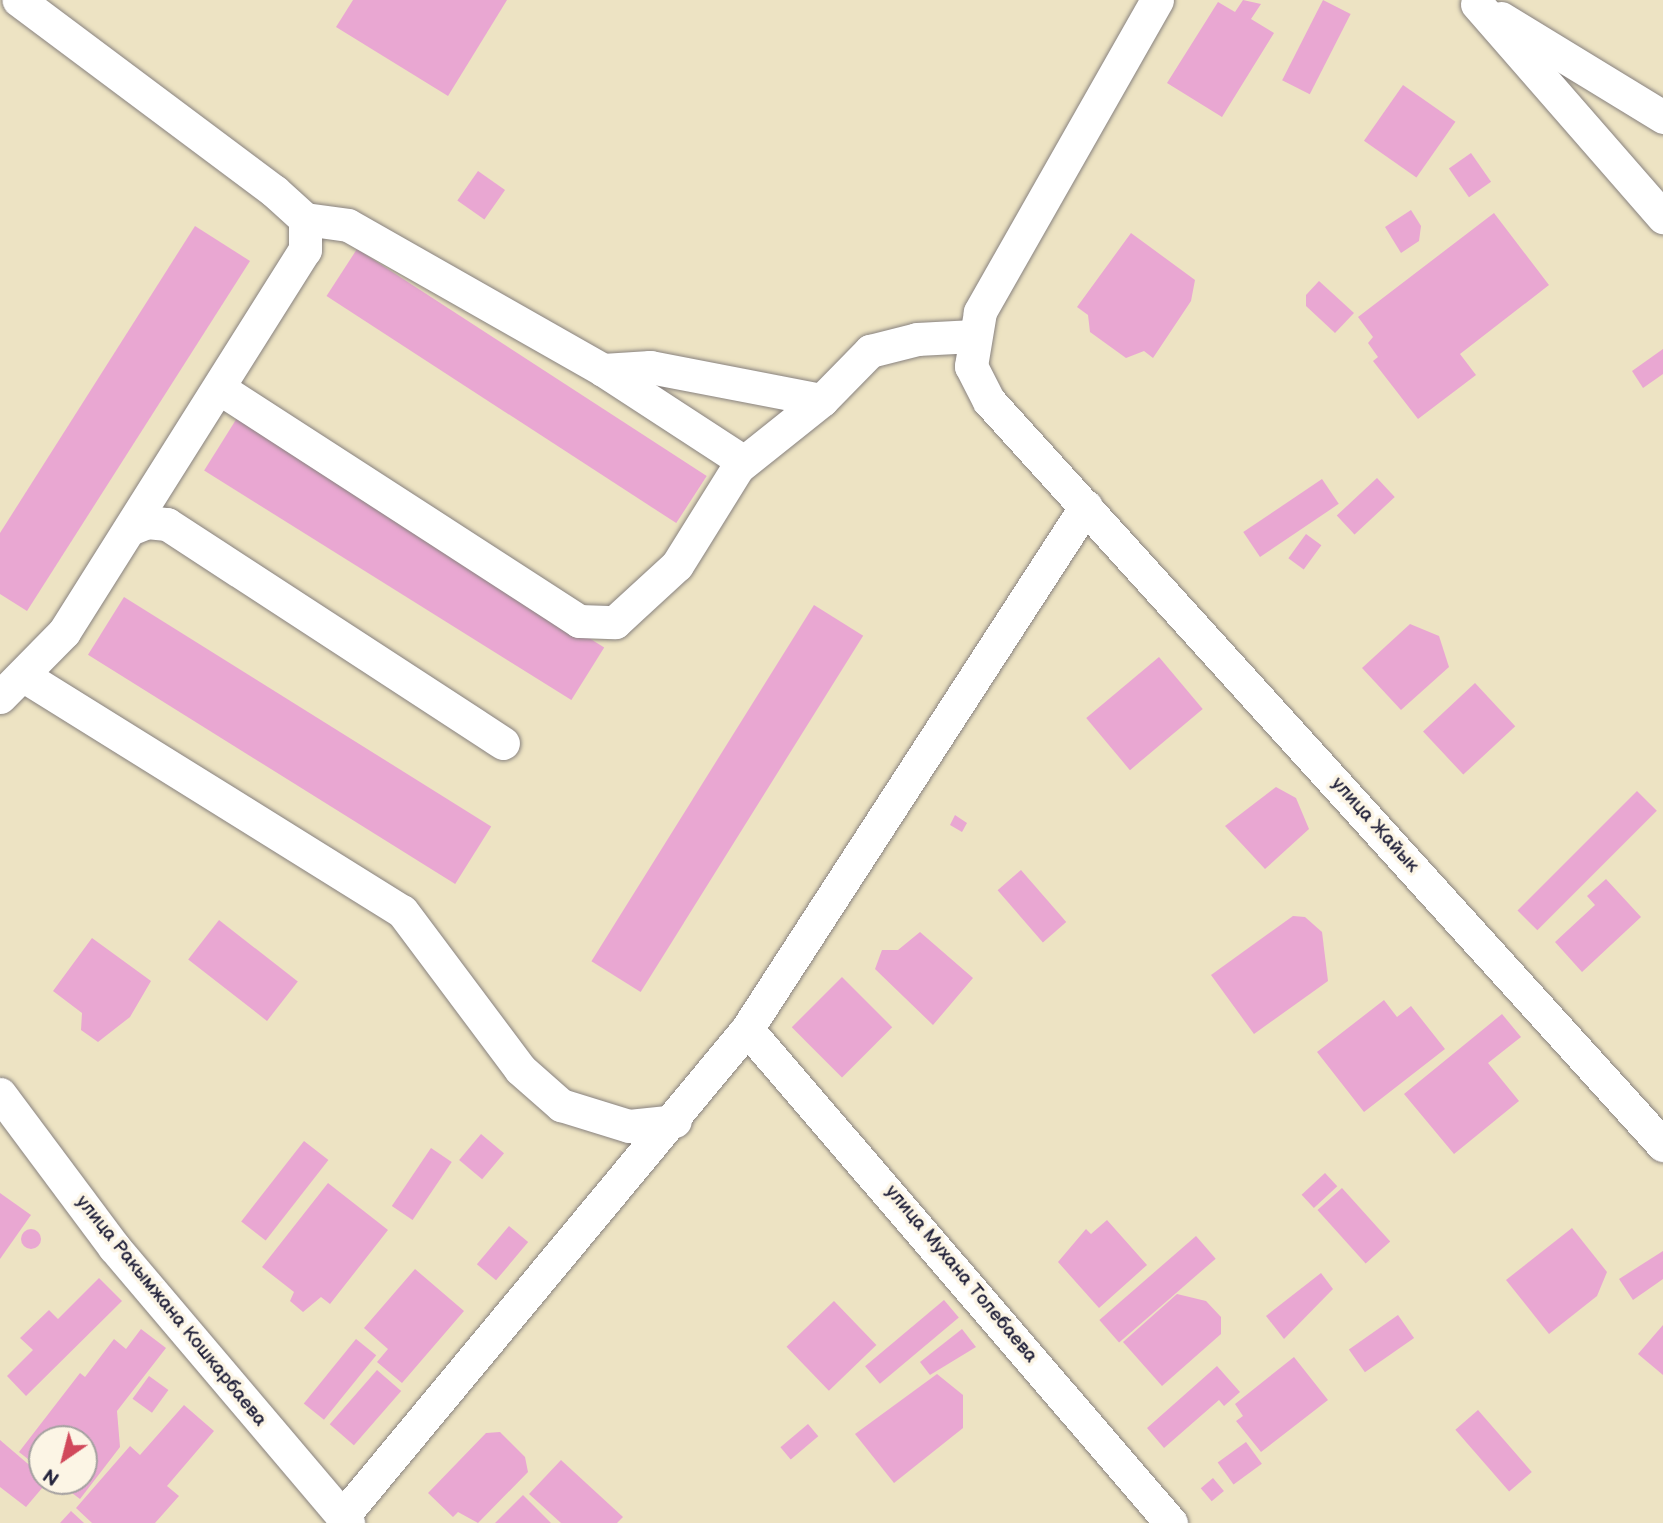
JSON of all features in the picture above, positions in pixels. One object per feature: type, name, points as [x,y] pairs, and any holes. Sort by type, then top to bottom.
[{"type":"street","points":[[19,0],[305,219],[348,225],[603,370],[744,462]]},
{"type":"street","name":"улица Жайык","points":[[1157,0],[980,312],[971,366],[989,401],[1663,1145]]},
{"type":"street","points":[[1474,2],[1663,117]]},
{"type":"street","points":[[1474,2],[1663,217]]},
{"type":"street","points":[[305,219],[305,250],[219,388],[64,632],[12,687],[402,912],[520,1069],[561,1105],[629,1126],[676,1121]]},
{"type":"street","points":[[219,388],[579,621],[615,622],[677,565],[744,462],[822,400],[870,351],[917,339],[974,336]]},
{"type":"street","points":[[603,370],[650,367],[822,400]]},
{"type":"street","points":[[345,1520],[676,1121],[747,1029],[1086,506]]},
{"type":"street","points":[[130,529],[147,522],[167,524],[503,743]]},
{"type":"street","name":"улица Мухана Толебаева","points":[[747,1029],[1171,1523]]},
{"type":"street","name":"улица Ракымжана Кошкарбаева","points":[[0,1094],[114,1247],[345,1520]]},
{"type":"building","points":[[353,0],[507,0],[448,96],[336,27]]},
{"type":"building","points":[[1243,0],[1261,4],[1251,19],[1274,33],[1222,117],[1167,83],[1218,2],[1235,12]]},
{"type":"building","points":[[1323,0],[1351,14],[1310,94],[1282,80]]},
{"type":"building","points":[[1403,85],[1455,122],[1416,177],[1364,141]]},
{"type":"building","points":[[1471,153],[1491,182],[1469,197],[1449,168]]},
{"type":"building","points":[[478,171],[505,190],[484,219],[457,200]]},
{"type":"building","points":[[1411,210],[1421,226],[1419,241],[1401,253],[1385,227]]},
{"type":"building","points":[[1494,213],[1549,285],[1460,354],[1476,375],[1418,419],[1373,361],[1378,357],[1368,343],[1373,337],[1358,317]]},
{"type":"building","points":[[195,226],[250,261],[27,611],[0,594],[0,533]]},
{"type":"building","points":[[1131,233],[1195,280],[1191,301],[1153,358],[1144,351],[1126,358],[1090,332],[1088,315],[1077,307]]},
{"type":"building","points":[[357,249],[707,476],[676,523],[327,296]]},
{"type":"building","points":[[1319,281],[1354,313],[1335,333],[1306,306],[1306,295]]},
{"type":"building","points":[[1663,349],[1663,374],[1643,388],[1632,371]]},
{"type":"building","points":[[237,418],[604,647],[571,700],[204,471]]},
{"type":"building","points":[[1377,478],[1395,497],[1355,535],[1337,516]]},
{"type":"building","points":[[1322,479],[1339,504],[1260,557],[1243,532]]},
{"type":"building","points":[[1306,534],[1321,545],[1304,569],[1288,558]]},
{"type":"building","points":[[124,597],[491,826],[455,884],[88,655]]},
{"type":"building","points":[[814,605],[863,636],[641,992],[591,961]]},
{"type":"building","points":[[1410,624],[1439,636],[1449,667],[1401,710],[1362,668]]},
{"type":"building","points":[[1159,657],[1203,709],[1130,770],[1086,718]]},
{"type":"building","points":[[1475,683],[1515,726],[1463,775],[1423,731]]},
{"type":"building","points":[[1276,787],[1296,798],[1309,829],[1265,869],[1225,826]]},
{"type":"building","points":[[1637,791],[1657,811],[1537,930],[1517,911]]},
{"type":"building","points":[[955,815],[967,823],[962,832],[950,825]]},
{"type":"building","points":[[1021,870],[1066,922],[1043,942],[998,890]]},
{"type":"building","points":[[1606,879],[1641,917],[1582,972],[1555,942],[1595,905],[1587,896]]},
{"type":"building","points":[[1293,916],[1305,917],[1322,932],[1328,981],[1254,1034],[1211,975]]},
{"type":"building","points":[[219,920],[298,982],[267,1021],[188,959]]},
{"type":"building","points":[[920,932],[973,978],[933,1025],[875,969],[882,950],[898,950]]},
{"type":"building","points":[[92,938],[151,981],[130,1017],[98,1042],[81,1030],[82,1013],[53,991]]},
{"type":"building","points":[[842,977],[892,1027],[842,1077],[792,1027]]},
{"type":"building","points":[[1384,1000],[1397,1017],[1411,1006],[1445,1049],[1364,1112],[1317,1052]]},
{"type":"building","points":[[1502,1014],[1521,1037],[1488,1063],[1519,1101],[1454,1154],[1404,1094]]},
{"type":"building","points":[[481,1134],[504,1153],[482,1179],[459,1160]]},
{"type":"building","points":[[304,1141],[328,1160],[266,1240],[241,1221]]},
{"type":"building","points":[[431,1148],[452,1162],[413,1220],[392,1206]]},
{"type":"building","points":[[1325,1173],[1337,1186],[1314,1208],[1302,1195]]},
{"type":"building","points":[[328,1183],[388,1230],[330,1304],[321,1297],[303,1312],[290,1301],[294,1292],[262,1267]]},
{"type":"building","points":[[1342,1188],[1390,1242],[1366,1264],[1317,1210]]},
{"type":"building","points":[[0,1193],[31,1215],[0,1259]]},
{"type":"building","points":[[1107,1220],[1147,1265],[1099,1308],[1058,1262],[1086,1229],[1091,1234]]},
{"type":"building","points":[[509,1226],[528,1242],[496,1280],[477,1264]]},
{"type":"building","points":[[1572,1228],[1607,1272],[1597,1296],[1549,1334],[1506,1280]]},
{"type":"building","points":[[31,1229],[38,1232],[41,1239],[38,1246],[31,1249],[24,1246],[21,1239],[24,1232]]},
{"type":"building","points":[[1196,1236],[1216,1259],[1119,1343],[1099,1320]]},
{"type":"building","points":[[1663,1251],[1663,1279],[1633,1300],[1619,1279]]},
{"type":"building","points":[[415,1269],[464,1311],[402,1383],[377,1362],[388,1349],[364,1328]]},
{"type":"building","points":[[1321,1273],[1333,1289],[1284,1339],[1266,1316]]},
{"type":"building","points":[[99,1278],[122,1301],[26,1396],[7,1376],[33,1350],[20,1338],[49,1310],[58,1319]]},
{"type":"building","points":[[1177,1294],[1206,1301],[1221,1317],[1221,1334],[1162,1386],[1123,1342]]},
{"type":"building","points":[[944,1300],[959,1318],[880,1384],[865,1366]]},
{"type":"building","points":[[834,1301],[876,1345],[829,1391],[787,1347]]},
{"type":"building","points":[[1398,1315],[1414,1338],[1365,1372],[1349,1349]]},
{"type":"building","points":[[1663,1325],[1663,1375],[1638,1354]]},
{"type":"building","points":[[141,1329],[166,1348],[117,1411],[120,1447],[98,1476],[98,1425],[40,1425],[80,1373],[85,1377],[114,1339],[126,1349]]},
{"type":"building","points":[[962,1329],[976,1347],[930,1375],[920,1362]]},
{"type":"building","points":[[356,1339],[376,1355],[324,1420],[304,1404]]},
{"type":"building","points":[[1294,1357],[1328,1400],[1261,1452],[1236,1421],[1243,1416],[1235,1404]]},
{"type":"building","points":[[1217,1366],[1240,1392],[1224,1406],[1219,1400],[1164,1448],[1147,1428]]},
{"type":"building","points":[[377,1370],[401,1391],[354,1445],[330,1424]]},
{"type":"building","points":[[937,1374],[963,1395],[963,1428],[894,1483],[855,1434]]},
{"type":"building","points":[[149,1376],[168,1390],[152,1413],[133,1399]]},
{"type":"building","points":[[184,1405],[214,1431],[167,1486],[179,1496],[155,1523],[92,1523],[76,1508],[87,1495],[98,1495],[98,1483],[130,1446],[140,1455]]},
{"type":"building","points":[[1478,1410],[1532,1472],[1509,1492],[1455,1430]]},
{"type":"building","points":[[808,1424],[818,1436],[791,1459],[780,1447]]},
{"type":"building","points":[[500,1432],[525,1457],[528,1472],[478,1523],[458,1512],[453,1517],[428,1493],[486,1433]]},
{"type":"building","points":[[0,1440],[28,1464],[28,1495],[36,1495],[26,1507],[0,1487]]},
{"type":"building","points":[[28,1440],[28,1459],[19,1452]]},
{"type":"building","points":[[1246,1442],[1262,1464],[1234,1484],[1218,1463]]},
{"type":"building","points":[[561,1460],[623,1517],[617,1523],[561,1523],[529,1494]]},
{"type":"building","points":[[1213,1478],[1224,1491],[1212,1501],[1201,1488]]},
{"type":"building","points":[[523,1495],[551,1523],[495,1523]]},
{"type":"building","points":[[71,1511],[84,1523],[60,1523]]}]
